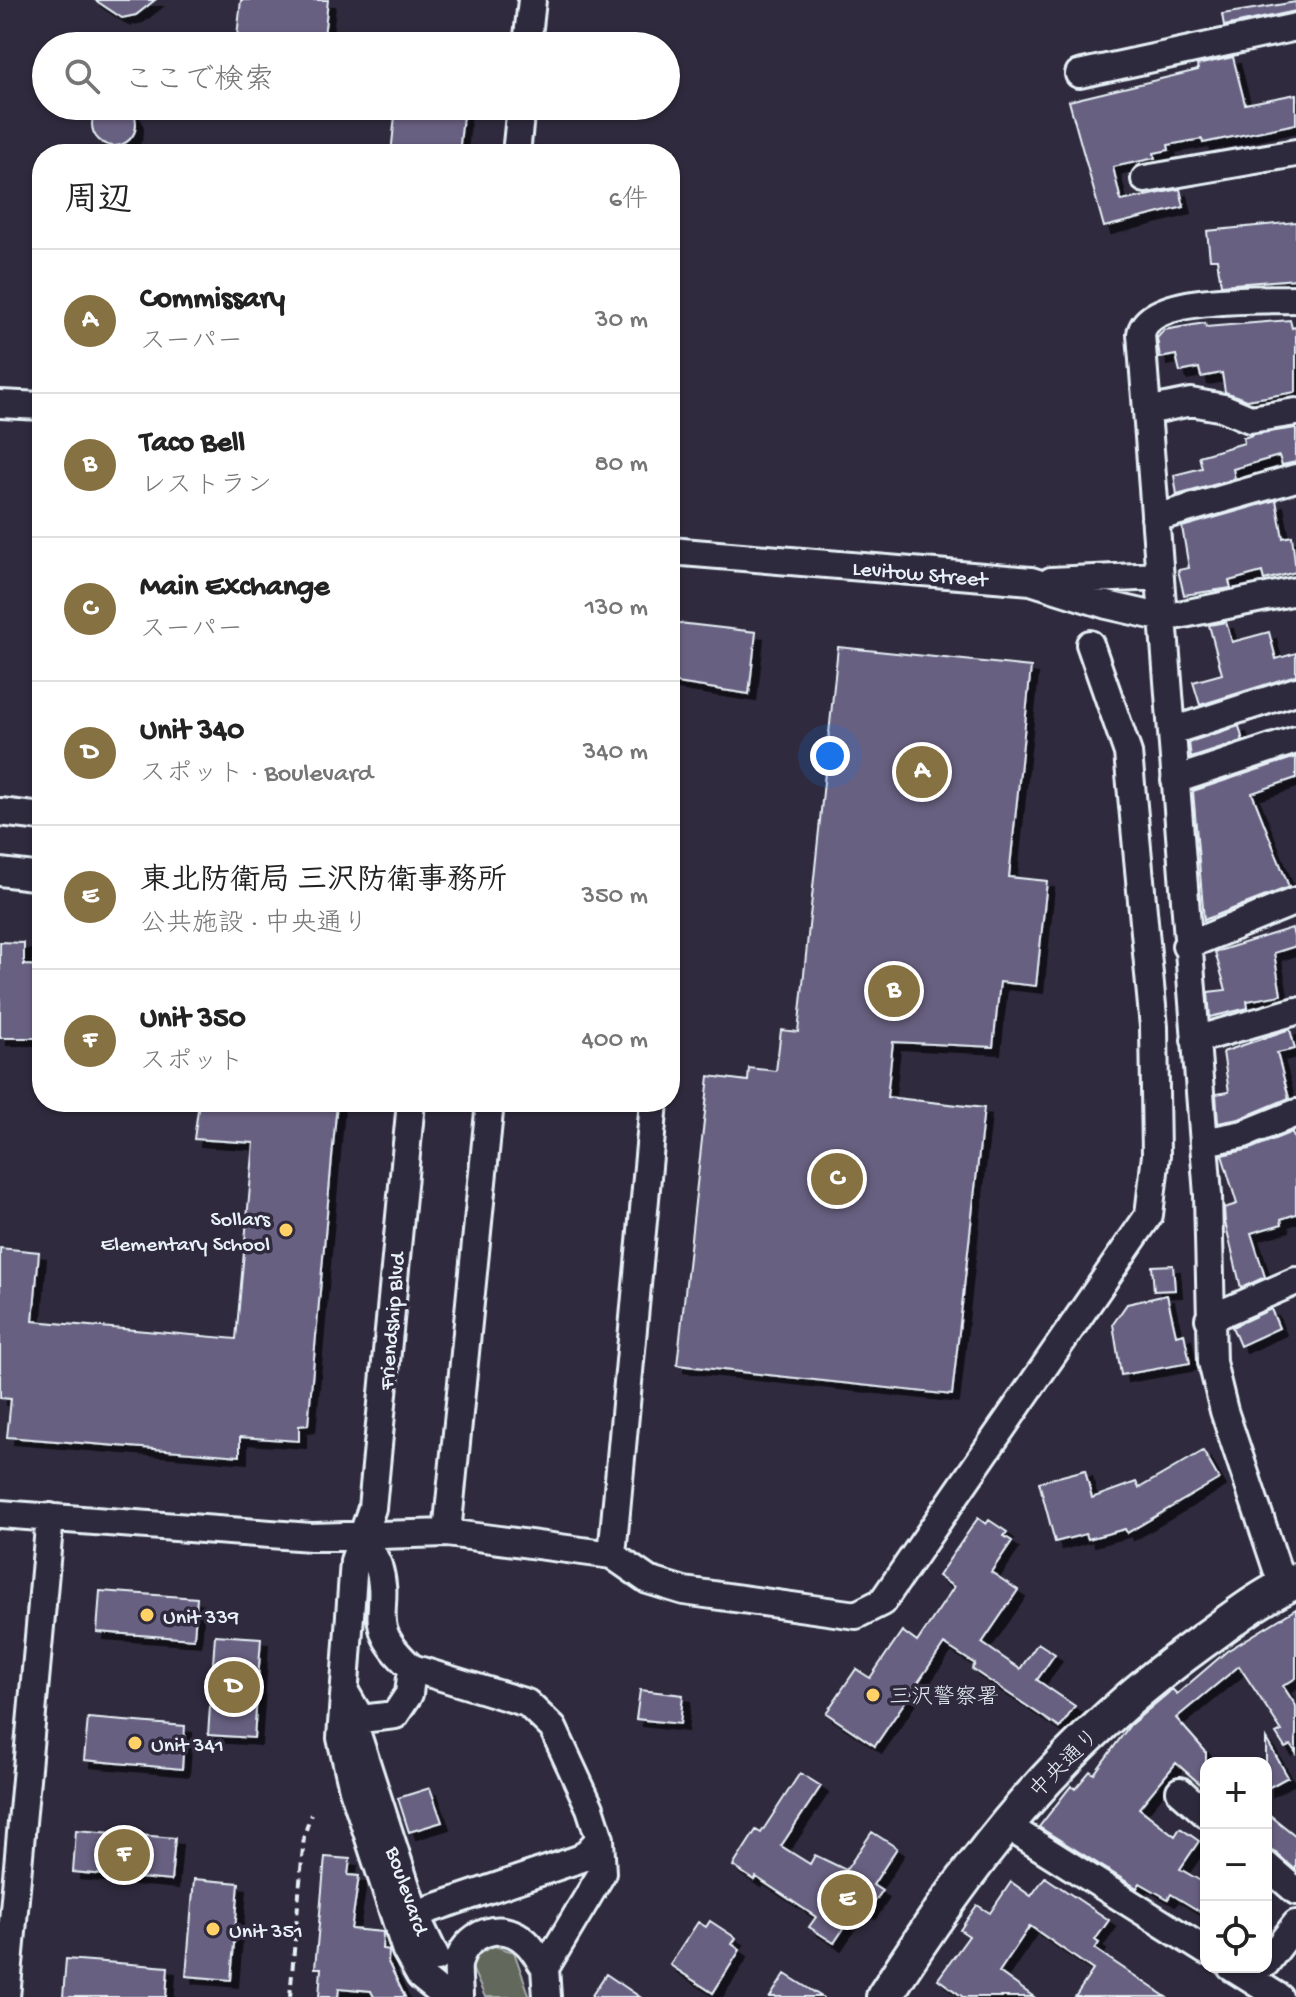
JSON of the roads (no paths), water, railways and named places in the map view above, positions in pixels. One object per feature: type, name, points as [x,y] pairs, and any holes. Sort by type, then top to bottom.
[{"type":"main road","name":"中央通り","points":[[884,1997],[966,1873],[1004,1824],[1100,1724],[1164,1669],[1290,1584]]},
{"type":"street","points":[[529,32],[532,0]]},
{"type":"street","points":[[1079,74],[1296,27]]},
{"type":"street","points":[[517,144],[520,120]]},
{"type":"street","points":[[1145,179],[1296,153]]},
{"type":"street","points":[[1290,1584],[1224,1411],[1212,1362],[1204,1142],[1186,946],[1141,334],[1143,323],[1155,313],[1209,302],[1296,299]]},
{"type":"street","points":[[1147,411],[1191,402],[1224,408],[1250,419],[1296,412]]},
{"type":"street","points":[[0,404],[32,406]]},
{"type":"street","points":[[1155,518],[1296,478]]},
{"type":"street","name":"Levitow Street","points":[[680,552],[1031,581],[1107,605],[1164,618]]},
{"type":"street","points":[[1031,581],[1159,576]]},
{"type":"street","points":[[1164,618],[1296,591]]},
{"type":"street","points":[[0,1514],[362,1538],[447,1533],[612,1555],[648,1580],[684,1591],[856,1615],[882,1602],[1149,1215],[1156,1155],[1154,1027],[1128,753],[1090,644]]},
{"type":"street","points":[[1172,731],[1296,691]]},
{"type":"street","points":[[1175,780],[1296,740]]},
{"type":"street","points":[[0,812],[32,816]]},
{"type":"street","points":[[0,872],[32,876]]},
{"type":"street","points":[[1186,946],[1296,901]]},
{"type":"street","points":[[1195,1040],[1296,1011]]},
{"type":"street","name":"Friendship Blvd","points":[[349,1698],[354,1561],[372,1508],[410,1112]]},
{"type":"street","points":[[447,1533],[489,1112]]},
{"type":"street","points":[[612,1555],[653,1112]]},
{"type":"street","points":[[1204,1142],[1244,1134],[1296,1113]]},
{"type":"street","points":[[1209,1319],[1296,1281]]},
{"type":"street","points":[[6,1997],[50,1517]]},
{"type":"street","points":[[362,1538],[378,1565],[380,1626],[390,1645],[412,1668],[527,1703],[553,1728],[600,1839],[602,1873],[545,1968]]},
{"type":"street","points":[[349,1698],[361,1719],[395,1715],[409,1694],[412,1668]]},
{"type":"street","points":[[349,1698],[341,1738],[353,1789],[406,1917],[406,1951],[420,1976],[445,1996],[466,1945],[481,1932],[502,1931],[525,1941],[545,1968],[547,1997]]},
{"type":"street","name":"Boulevard","points":[[349,1698],[355,1736],[385,1820],[406,1917],[436,1958]]},
{"type":"street","points":[[1180,1791],[1200,1809]]},
{"type":"street","points":[[1004,1824],[1200,1947]]},
{"type":"street","points":[[406,1917],[582,1858],[600,1839]]},
{"type":"street","points":[[1272,1870],[1296,1891]]},
{"type":"street","points":[[1279,1997],[1250,1975],[1296,1924]]},
{"type":"place","name":"Commissary","points":[[922,772]]},
{"type":"place","name":"Taco Bell","points":[[894,991]]},
{"type":"place","name":"Main Exchange","points":[[837,1179]]},
{"type":"place","name":"Sollars Elementary School","points":[[286,1230]]},
{"type":"place","name":"Unit 339","points":[[147,1615]]},
{"type":"place","name":"Unit 340","points":[[234,1687]]},
{"type":"place","name":"三沢警察署","points":[[873,1695]]},
{"type":"place","name":"Unit 341","points":[[135,1743]]},
{"type":"place","name":"Unit 350","points":[[124,1855]]},
{"type":"place","name":"東北防衛局 三沢防衛事務所","points":[[847,1900]]},
{"type":"place","name":"Unit 351","points":[[213,1929]]}]
